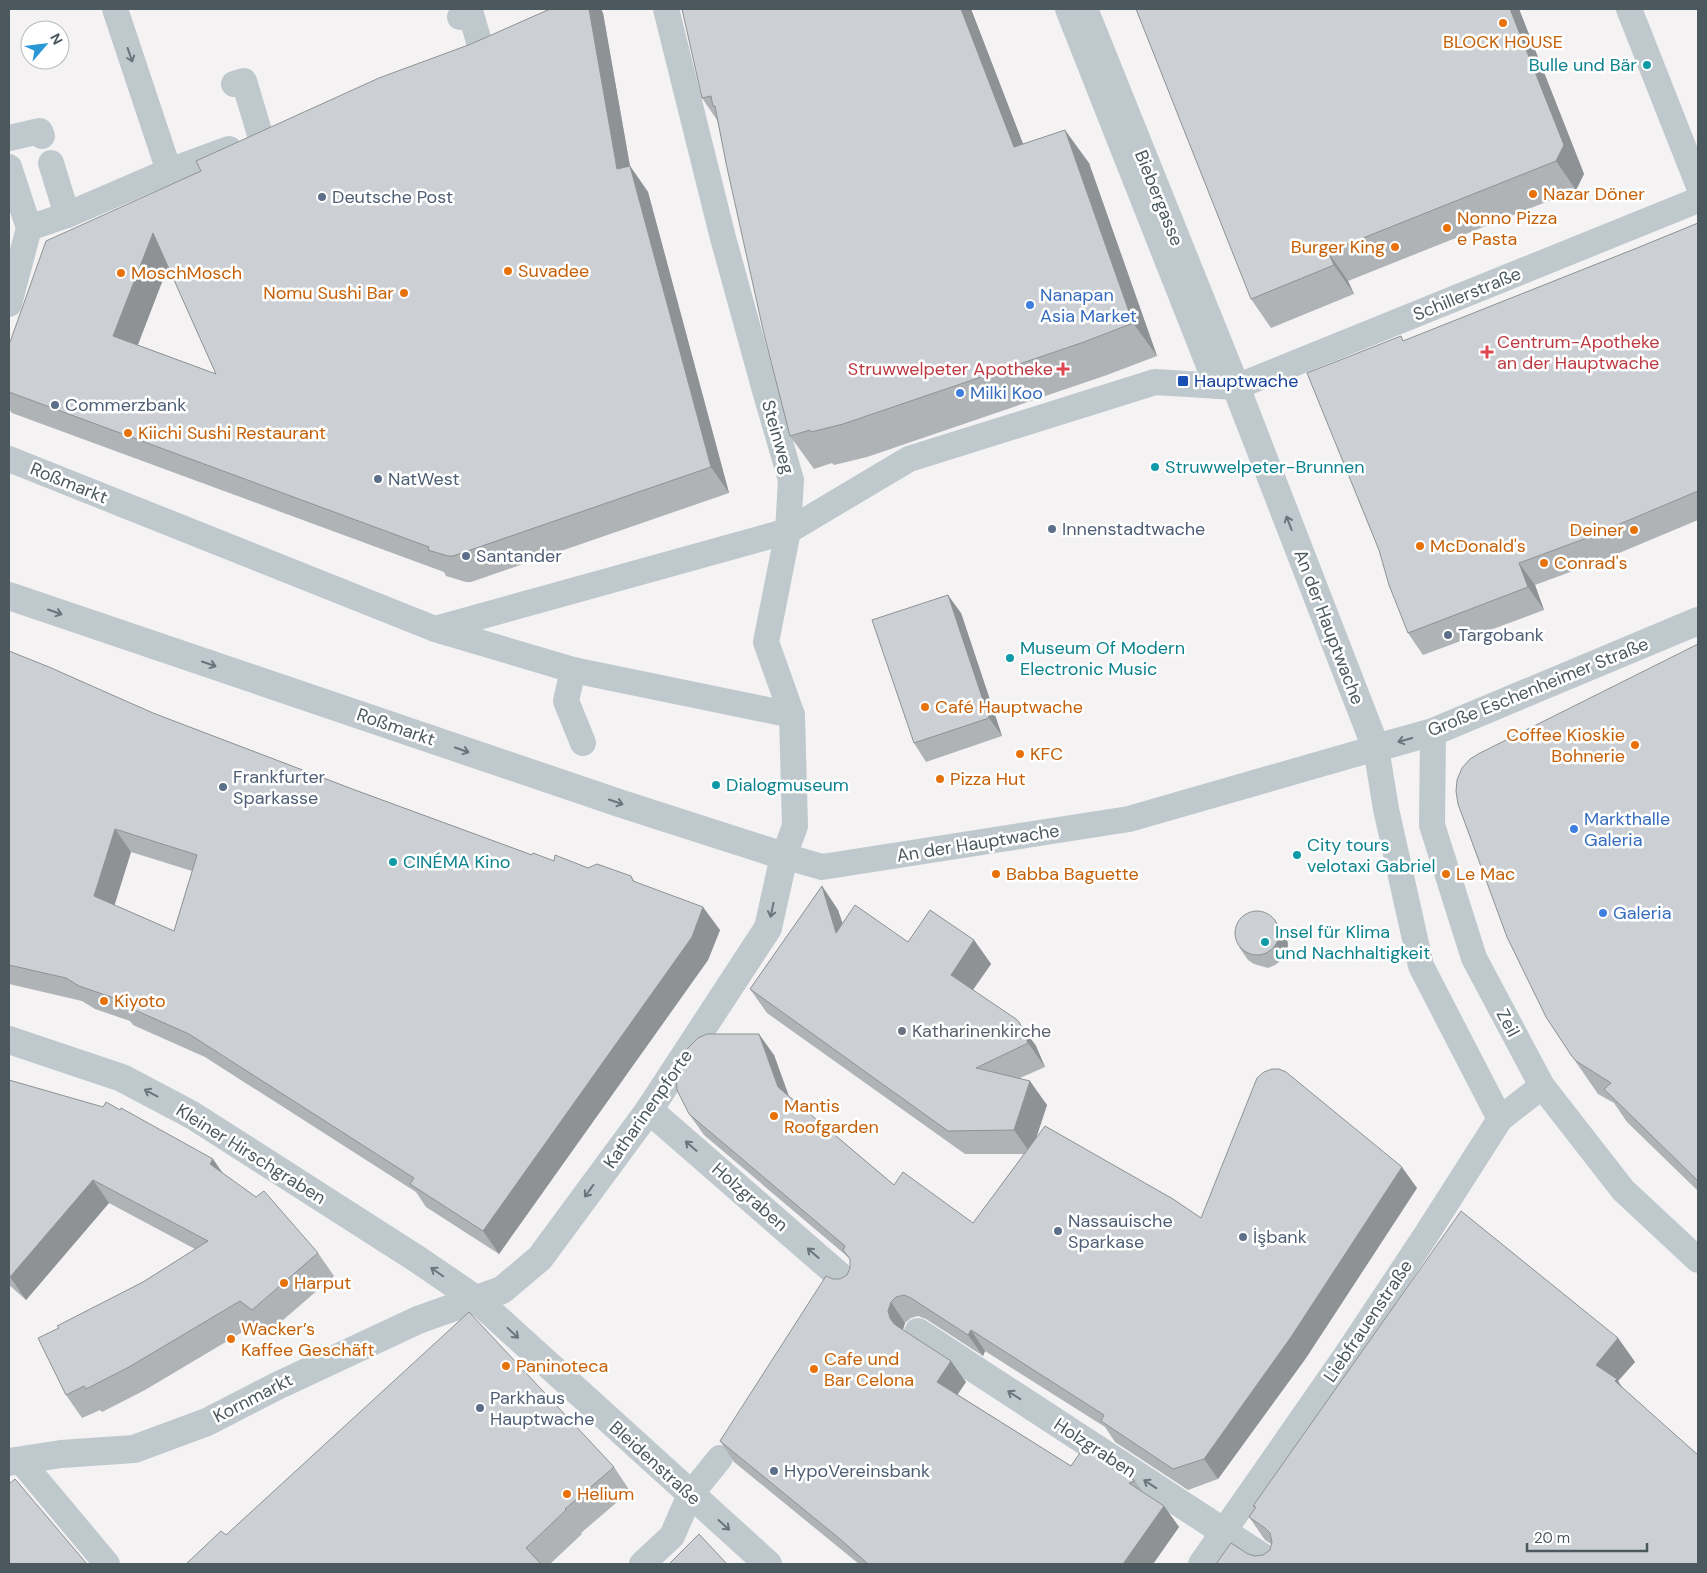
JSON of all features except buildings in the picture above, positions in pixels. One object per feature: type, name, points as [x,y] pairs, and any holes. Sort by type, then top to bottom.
[{"type":"street","points":[[115,9],[169,171]]},
{"type":"street","name":"Biebergasse","points":[[1068,9],[1226,387]]},
{"type":"street","name":"Biebergasse","points":[[1084,9],[1226,387]]},
{"type":"street","points":[[1629,9],[1698,184]]},
{"type":"street","points":[[460,16],[471,14],[483,56]]},
{"type":"street","name":"Steinweg","points":[[668,15],[723,238],[791,480],[788,530],[766,642],[792,715],[795,826],[784,856]]},
{"type":"street","points":[[29,228],[67,215],[169,171],[270,134],[244,81],[234,84]]},
{"type":"street","points":[[9,138],[40,131],[42,136]]},
{"type":"street","points":[[51,162],[67,215]]},
{"type":"street","points":[[9,167],[29,228],[9,304]]},
{"type":"street","name":"Schillerstraße","points":[[1226,387],[1698,200]]},
{"type":"street","points":[[435,629],[788,530],[909,459],[1155,382],[1226,387]]},
{"type":"street","name":"An der Hauptwache","points":[[784,856],[822,867],[1130,819],[1376,748],[1226,387]]},
{"type":"street","name":"Roßmarkt","points":[[9,459],[435,629],[573,670],[792,715]]},
{"type":"street","name":"Roßmarkt","points":[[9,596],[622,804],[784,856]]},
{"type":"street","name":"Große Eschenheimer Straße","points":[[1376,748],[1433,732],[1698,621]]},
{"type":"street","points":[[573,670],[566,701],[583,743]]},
{"type":"street","name":"Zeil","points":[[1433,732],[1432,825],[1474,958],[1542,1086],[1624,1190],[1698,1260]]},
{"type":"street","points":[[1376,748],[1386,809],[1421,966],[1500,1119]]},
{"type":"street","name":"Katharinenpforte","points":[[477,1300],[502,1290],[540,1258],[649,1110],[768,928],[784,856]]},
{"type":"street","name":"Kleiner Hirschgraben","points":[[9,1040],[122,1078],[192,1115],[417,1259],[477,1300]]},
{"type":"street","name":"Liebfrauenstraße","points":[[1201,1564],[1356,1341],[1500,1119],[1542,1086]]},
{"type":"street","name":"Holzgraben","points":[[649,1110],[850,1285]]},
{"type":"street","name":"Kornmarkt","points":[[12,1455],[134,1449],[207,1422],[305,1372],[418,1320],[477,1300]]},
{"type":"street","name":"Bleidenstraße","points":[[477,1300],[768,1564]]},
{"type":"street","name":"Holzgraben","points":[[918,1332],[1273,1564]]},
{"type":"street","name":"Kornmarkt","points":[[12,1455],[107,1564]]},
{"type":"street","points":[[642,1564],[672,1536],[690,1495],[720,1458]]},
{"type":"place","name":"BLOCK HOUSE","points":[[1503,23]]},
{"type":"place","name":"Bulle und Bär","points":[[1647,65]]},
{"type":"place","name":"Nazar Döner","points":[[1533,194]]},
{"type":"place","name":"Deutsche Post","points":[[322,197]]},
{"type":"place","name":"Nonno Pizza e Pasta","points":[[1447,228]]},
{"type":"place","name":"Burger King","points":[[1395,247]]},
{"type":"place","name":"Suvadee","points":[[508,271]]},
{"type":"place","name":"MoschMosch","points":[[121,273]]},
{"type":"place","name":"Nomu Sushi Bar","points":[[404,293]]},
{"type":"place","name":"Nanapan Asia Market","points":[[1030,305]]},
{"type":"place","name":"Centrum-Apotheke an der Hauptwache","points":[[1487,352]]},
{"type":"place","name":"Struwwelpeter Apotheke","points":[[1063,369]]},
{"type":"place","name":"Hauptwache","points":[[1183,381]]},
{"type":"place","name":"Milki Koo","points":[[960,393]]},
{"type":"place","name":"Commerzbank","points":[[55,405]]},
{"type":"place","name":"Kiichi Sushi Restaurant","points":[[128,433]]},
{"type":"place","name":"Struwwelpeter-Brunnen","points":[[1155,467]]},
{"type":"place","name":"NatWest","points":[[378,479]]},
{"type":"place","name":"Innenstadtwache","points":[[1052,529]]},
{"type":"place","name":"Deiner","points":[[1634,530]]},
{"type":"place","name":"McDonald's","points":[[1420,546]]},
{"type":"place","name":"Santander","points":[[466,556]]},
{"type":"place","name":"Conrad's","points":[[1544,563]]},
{"type":"place","name":"Targobank","points":[[1448,635]]},
{"type":"place","name":"Museum Of Modern Electronic Music","points":[[1010,658]]},
{"type":"place","name":"Café Hauptwache","points":[[925,707]]},
{"type":"place","name":"Coffee Kioskie Bohnerie","points":[[1635,745]]},
{"type":"place","name":"KFC","points":[[1020,754]]},
{"type":"place","name":"Pizza Hut","points":[[940,779]]},
{"type":"place","name":"Dialogmuseum","points":[[716,785]]},
{"type":"place","name":"Frankfurter Sparkasse","points":[[223,787]]},
{"type":"place","name":"Markthalle Galeria","points":[[1574,829]]},
{"type":"place","name":"City tours velotaxi Gabriel","points":[[1297,855]]},
{"type":"place","name":"CINÉMA Kino","points":[[393,862]]},
{"type":"place","name":"Babba Baguette","points":[[996,874]]},
{"type":"place","name":"Le Mac","points":[[1446,874]]},
{"type":"place","name":"Galeria","points":[[1603,913]]},
{"type":"place","name":"Insel für Klima und Nachhaltigkeit","points":[[1265,942]]},
{"type":"place","name":"Kiyoto","points":[[104,1001]]},
{"type":"place","name":"Katharinenkirche","points":[[902,1031]]},
{"type":"place","name":"Mantis Roofgarden","points":[[774,1116]]},
{"type":"place","name":"Nassauische Sparkase","points":[[1058,1231]]},
{"type":"place","name":"İşbank","points":[[1243,1237]]},
{"type":"place","name":"Harput","points":[[284,1283]]},
{"type":"place","name":"Wacker’s Kaffee Geschäft","points":[[231,1339]]},
{"type":"place","name":"Paninoteca","points":[[506,1366]]},
{"type":"place","name":"Cafe und Bar Celona","points":[[814,1369]]},
{"type":"place","name":"Parkhaus Hauptwache","points":[[480,1408]]},
{"type":"place","name":"HypoVereinsbank","points":[[774,1471]]},
{"type":"place","name":"Helium","points":[[567,1494]]}]
